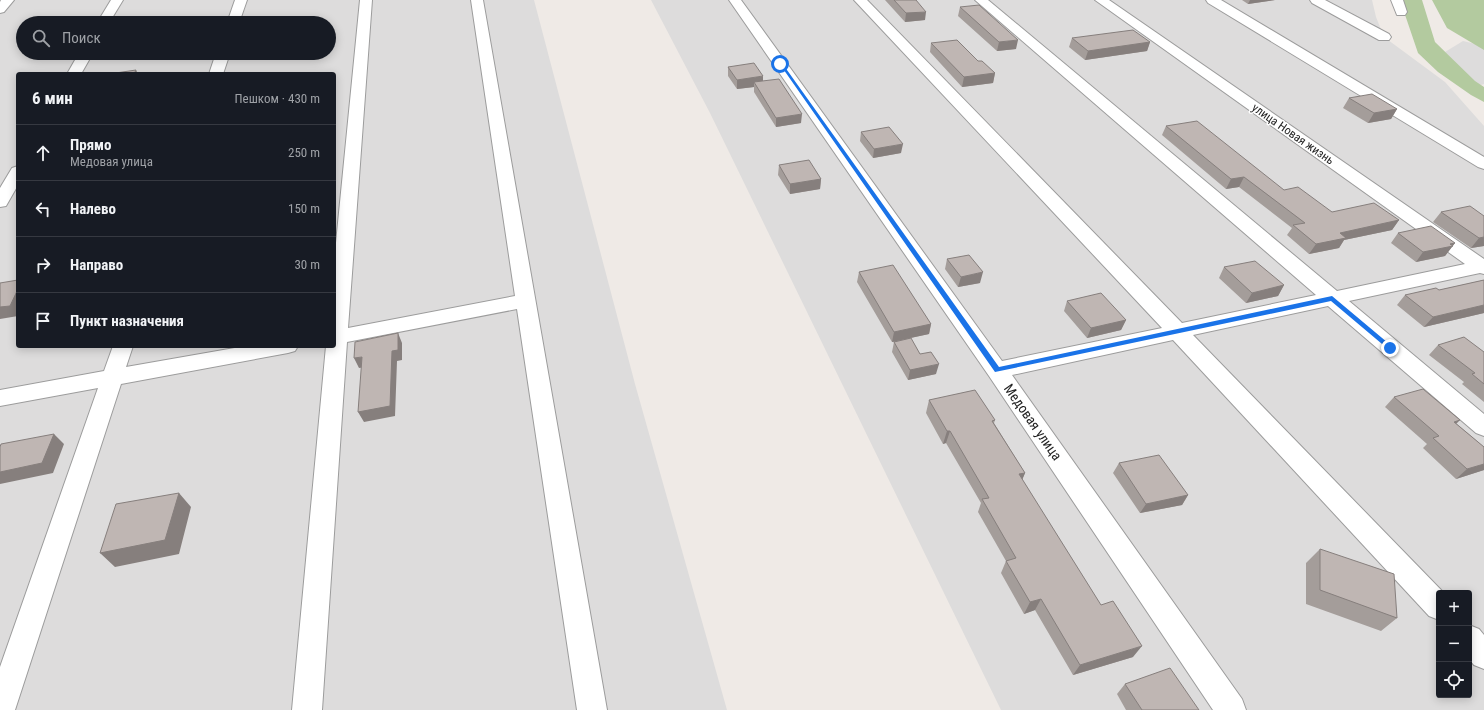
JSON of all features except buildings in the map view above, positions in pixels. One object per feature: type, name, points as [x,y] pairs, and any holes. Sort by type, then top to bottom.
[{"type":"street","points":[[0,9],[8,0]]},
{"type":"street","points":[[107,16],[116,0]]},
{"type":"street","points":[[235,16],[241,0]]},
{"type":"street","points":[[366,0],[336,337],[526,301]]},
{"type":"street","points":[[477,0],[592,710]]},
{"type":"street","name":"Медовая улица","points":[[735,0],[997,370],[1231,710]]},
{"type":"street","points":[[860,0],[1436,604]]},
{"type":"street","points":[[981,0],[1484,427]]},
{"type":"street","name":"улица Новая жизнь","points":[[1101,0],[1483,267]]},
{"type":"street","points":[[1212,0],[1484,164]]},
{"type":"street","points":[[1316,0],[1384,37]]},
{"type":"street","points":[[1397,0],[1401,12]]},
{"type":"street","points":[[75,72],[82,60]]},
{"type":"street","points":[[217,72],[221,60]]},
{"type":"street","points":[[0,202],[16,174]]},
{"type":"street","points":[[997,370],[1483,267]]},
{"type":"street","points":[[0,710],[122,348]]},
{"type":"street","points":[[0,398],[277,348]]},
{"type":"street","points":[[307,710],[335,348]]},
{"type":"street","points":[[1472,642],[1484,655]]},
{"type":"shaded area","points":[[0,0],[534,0],[635,384],[727,710],[0,710]]},
{"type":"shaded area","points":[[651,0],[1372,0],[1376,17],[1384,37],[1445,82],[1484,126],[1484,710],[1001,710],[710,113]]},
{"type":"shaded area","points":[[1463,41],[1484,46],[1484,84],[1478,86],[1445,52]]},
{"type":"green space","points":[[1400,0],[1422,0],[1435,42],[1475,81],[1484,87],[1484,102],[1471,95],[1438,72],[1418,53]]},
{"type":"green space","points":[[1432,0],[1484,0],[1484,50],[1447,28]]},
{"type":"route","points":[[780,64],[997,370],[1332,298],[1390,348]]}]
